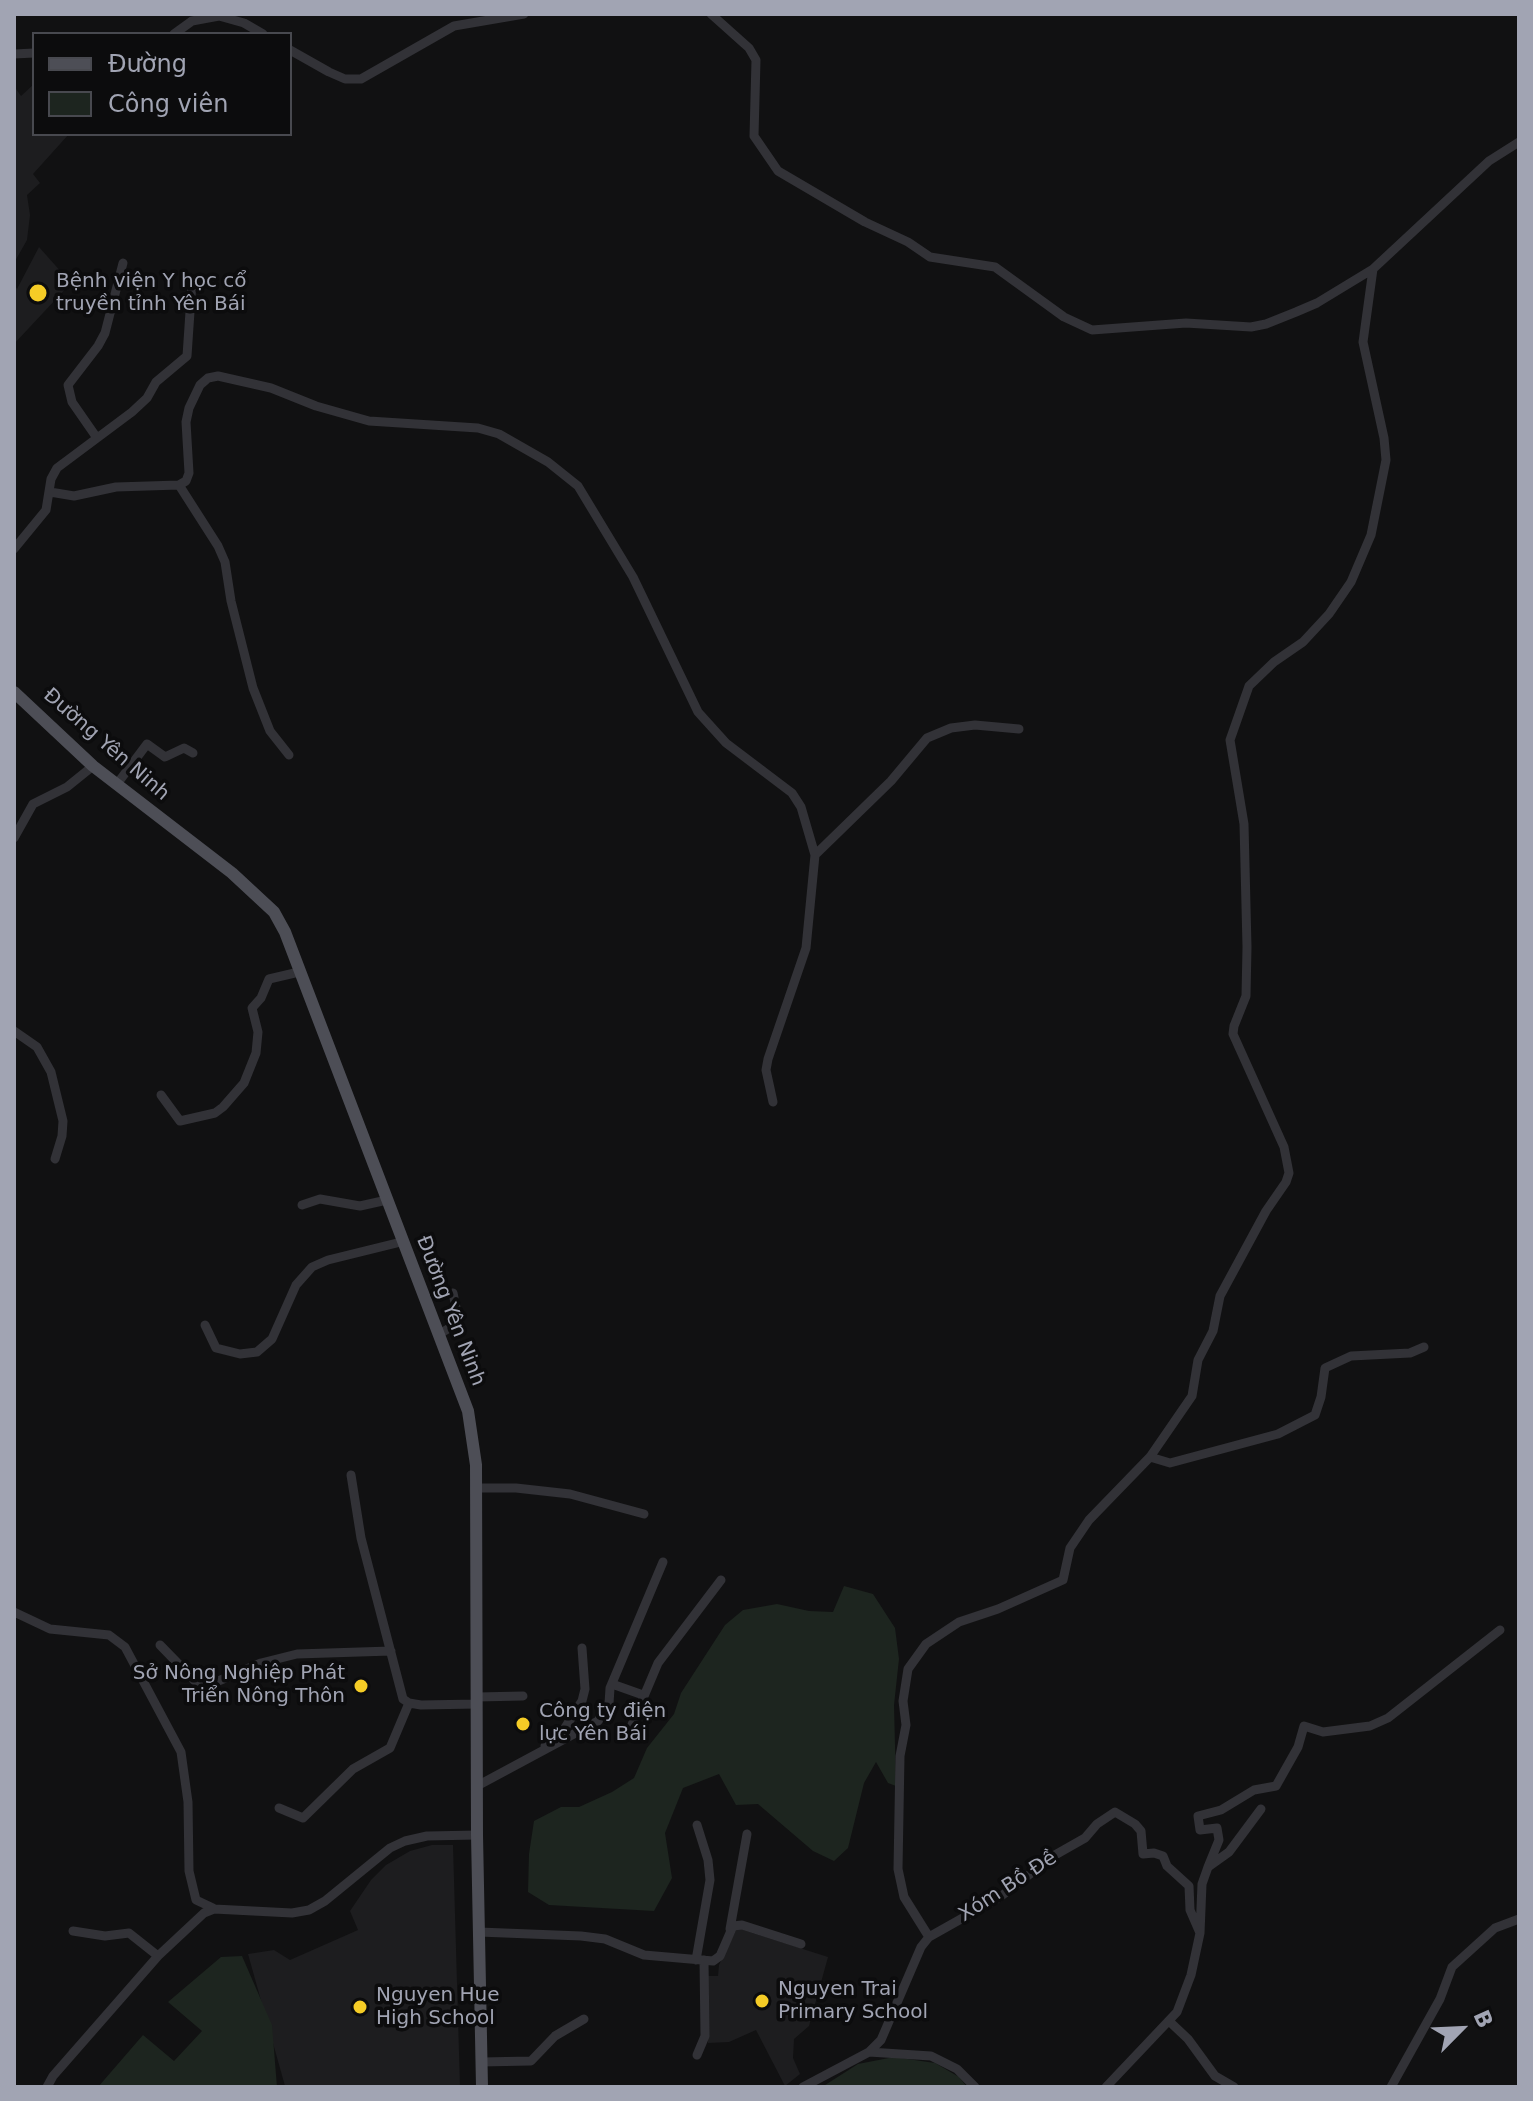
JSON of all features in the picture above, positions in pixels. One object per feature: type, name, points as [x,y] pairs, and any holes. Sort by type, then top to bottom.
[{"type":"main road","name":"Đường Yên Ninh","points":[[14,692],[93,766],[232,873],[274,912],[285,932],[468,1411],[477,1488],[477,1835],[482,2087]]},
{"type":"street","points":[[292,51],[345,79],[361,79],[454,26],[524,14]]},
{"type":"street","points":[[711,14],[756,60],[754,136],[766,156],[787,178],[865,222],[908,242],[930,257],[995,267],[1064,317],[1092,330],[1186,323],[1260,326],[1317,303],[1373,269],[1489,161],[1519,142]]},
{"type":"street","points":[[177,32],[192,21],[219,16],[244,23],[260,32]]},
{"type":"street","points":[[97,438],[72,402],[68,385],[105,333],[123,263]]},
{"type":"street","points":[[803,2087],[869,2052],[885,2033],[921,1947],[929,1937],[904,1897],[898,1869],[900,1756],[906,1725],[903,1701],[908,1669],[926,1644],[959,1622],[998,1609],[1063,1580],[1070,1548],[1089,1520],[1150,1457],[1192,1396],[1198,1360],[1213,1331],[1220,1296],[1289,1173],[1284,1147],[1233,1034],[1246,996],[1247,947],[1244,824],[1230,740],[1249,686],[1274,662],[1303,642],[1329,614],[1351,582],[1371,535],[1386,460],[1363,342],[1373,269]]},
{"type":"street","points":[[14,549],[42,516],[54,471],[132,412],[147,398],[156,382],[187,356],[192,282]]},
{"type":"street","points":[[50,492],[74,496],[116,487],[179,485],[186,481],[189,473],[186,422],[189,408],[200,385],[208,378],[218,376],[271,388],[316,406],[369,421],[478,428],[499,434],[548,462],[578,486],[649,609],[698,712],[726,743],[792,793],[801,807],[815,855],[806,948],[766,1070],[773,1102]]},
{"type":"street","points":[[179,485],[225,562],[231,601],[253,688],[270,731],[289,755]]},
{"type":"street","points":[[815,855],[891,781],[927,738],[963,726],[1019,729]]},
{"type":"street","points":[[117,784],[147,744],[165,757],[184,748],[193,753]]},
{"type":"street","points":[[14,838],[33,804],[67,787],[93,766]]},
{"type":"street","points":[[161,1095],[180,1121],[215,1113],[223,1107],[244,1083],[256,1053],[258,1032],[252,1008],[261,998],[269,979],[299,972]]},
{"type":"street","points":[[14,1031],[37,1047],[51,1072],[63,1121],[55,1159]]},
{"type":"street","points":[[302,1205],[320,1199],[360,1206],[387,1200]]},
{"type":"street","points":[[205,1325],[216,1348],[240,1354],[257,1352],[272,1339],[296,1285],[312,1267],[328,1260],[401,1242]]},
{"type":"street","points":[[438,1335],[459,1322],[453,1293]]},
{"type":"street","points":[[1150,1457],[1170,1463],[1278,1434],[1315,1415],[1325,1368],[1351,1356],[1410,1353],[1424,1347]]},
{"type":"street","points":[[351,1475],[361,1538],[401,1694],[409,1703]]},
{"type":"street","points":[[477,1488],[516,1488],[570,1494],[644,1514]]},
{"type":"street","points":[[477,1786],[598,1721],[609,1704],[612,1684],[663,1562]]},
{"type":"street","points":[[631,1727],[658,1663],[721,1580]]},
{"type":"street","points":[[14,1612],[43,1627],[109,1635],[125,1647],[181,1752],[188,1802],[189,1871],[196,1900],[214,1909],[292,1913],[309,1910],[325,1901],[390,1848],[405,1841],[427,1836],[477,1835]]},
{"type":"street","points":[[1106,2087],[1170,2022],[1191,1975],[1200,1933],[1202,1884],[1219,1840],[1217,1828],[1200,1830],[1198,1816],[1221,1810],[1254,1790],[1276,1786],[1298,1747],[1304,1726],[1323,1732],[1370,1726],[1388,1718],[1500,1630]]},
{"type":"street","points":[[160,1645],[195,1681],[216,1682],[261,1663],[297,1654],[391,1651]]},
{"type":"street","points":[[526,1760],[563,1731],[582,1701],[585,1689],[582,1648]]},
{"type":"street","points":[[612,1684],[643,1695]]},
{"type":"street","points":[[409,1703],[523,1696]]},
{"type":"street","points":[[279,1808],[303,1818],[353,1769],[390,1748],[409,1703]]},
{"type":"street","points":[[1208,1867],[1229,1852],[1261,1809]]},
{"type":"street","name":"Xóm Bồ Đề","points":[[929,1937],[1000,1897],[1055,1855],[1085,1838],[1097,1824],[1115,1812],[1141,1831],[1143,1854],[1163,1856],[1167,1866],[1189,1886],[1190,1910],[1200,1933]]},
{"type":"street","points":[[697,1825],[708,1860],[710,1880],[700,1960],[705,2036],[697,2055]]},
{"type":"street","points":[[479,1932],[581,1936],[605,1939],[644,1955],[700,1960],[719,1958],[730,1929],[747,1834]]},
{"type":"street","points":[[47,2087],[53,2076],[158,1956],[197,1918],[214,1909]]},
{"type":"street","points":[[1391,2087],[1440,1999],[1452,1967],[1495,1928],[1519,1919]]},
{"type":"street","points":[[730,1929],[742,1925],[801,1944]]},
{"type":"street","points":[[73,1931],[105,1936],[129,1933],[158,1956]]},
{"type":"street","points":[[481,2062],[531,2061],[555,2036],[584,2019]]},
{"type":"street","points":[[1170,2022],[1188,2039],[1215,2076],[1234,2087]]},
{"type":"street","points":[[869,2052],[931,2056],[957,2069],[975,2087]]},
{"type":"shaded area","points":[[14,86],[21,96],[32,86],[32,136],[67,136],[33,174],[40,183],[27,195],[30,215],[27,240],[14,263]]},
{"type":"shaded area","name":"Bệnh viện Y học cổ truyền tỉnh Yên Bái","points":[[39,247],[71,283],[14,344],[14,284],[17,289]]},
{"type":"shaded area","name":"Nguyen Hue High School","points":[[432,1845],[453,1845],[460,2087],[283,2087],[248,1954],[274,1950],[290,1960],[358,1930],[350,1911],[371,1880],[386,1865],[410,1851]]},
{"type":"shaded area","name":"Nguyen Trai Primary School","points":[[737,1928],[828,1957],[809,2026],[794,2039],[793,2058],[800,2074],[785,2086],[756,2030],[729,2042],[708,2043],[708,1976],[718,1976],[719,1965]]},
{"type":"green space","points":[[844,1586],[873,1594],[895,1628],[899,1659],[894,1705],[896,1786],[888,1783],[876,1762],[864,1783],[848,1848],[834,1861],[813,1851],[758,1804],[736,1805],[719,1774],[683,1788],[665,1833],[672,1878],[654,1911],[549,1905],[528,1892],[534,1821],[561,1807],[579,1807],[634,1778],[647,1748],[674,1714],[681,1693],[725,1625],[743,1610],[777,1604],[809,1611],[833,1612]]},
{"type":"green space","points":[[242,1956],[272,2025],[277,2087],[98,2087],[143,2035],[174,2061],[202,2031],[168,2002],[221,1957]]},
{"type":"green space","points":[[894,2057],[935,2063],[959,2077],[967,2087],[822,2087],[858,2064]]},
{"type":"place","name":"Bệnh viện Y học cổ truyền tỉnh Yên Bái","points":[[38,293]]},
{"type":"place","name":"Sở Nông Nghiệp Phát Triển Nông Thôn","points":[[361,1686]]},
{"type":"place","name":"Công ty điện lực Yên Bái","points":[[523,1724]]},
{"type":"place","name":"Nguyen Trai Primary School","points":[[762,2001]]},
{"type":"place","name":"Nguyen Hue High School","points":[[360,2007]]}]
